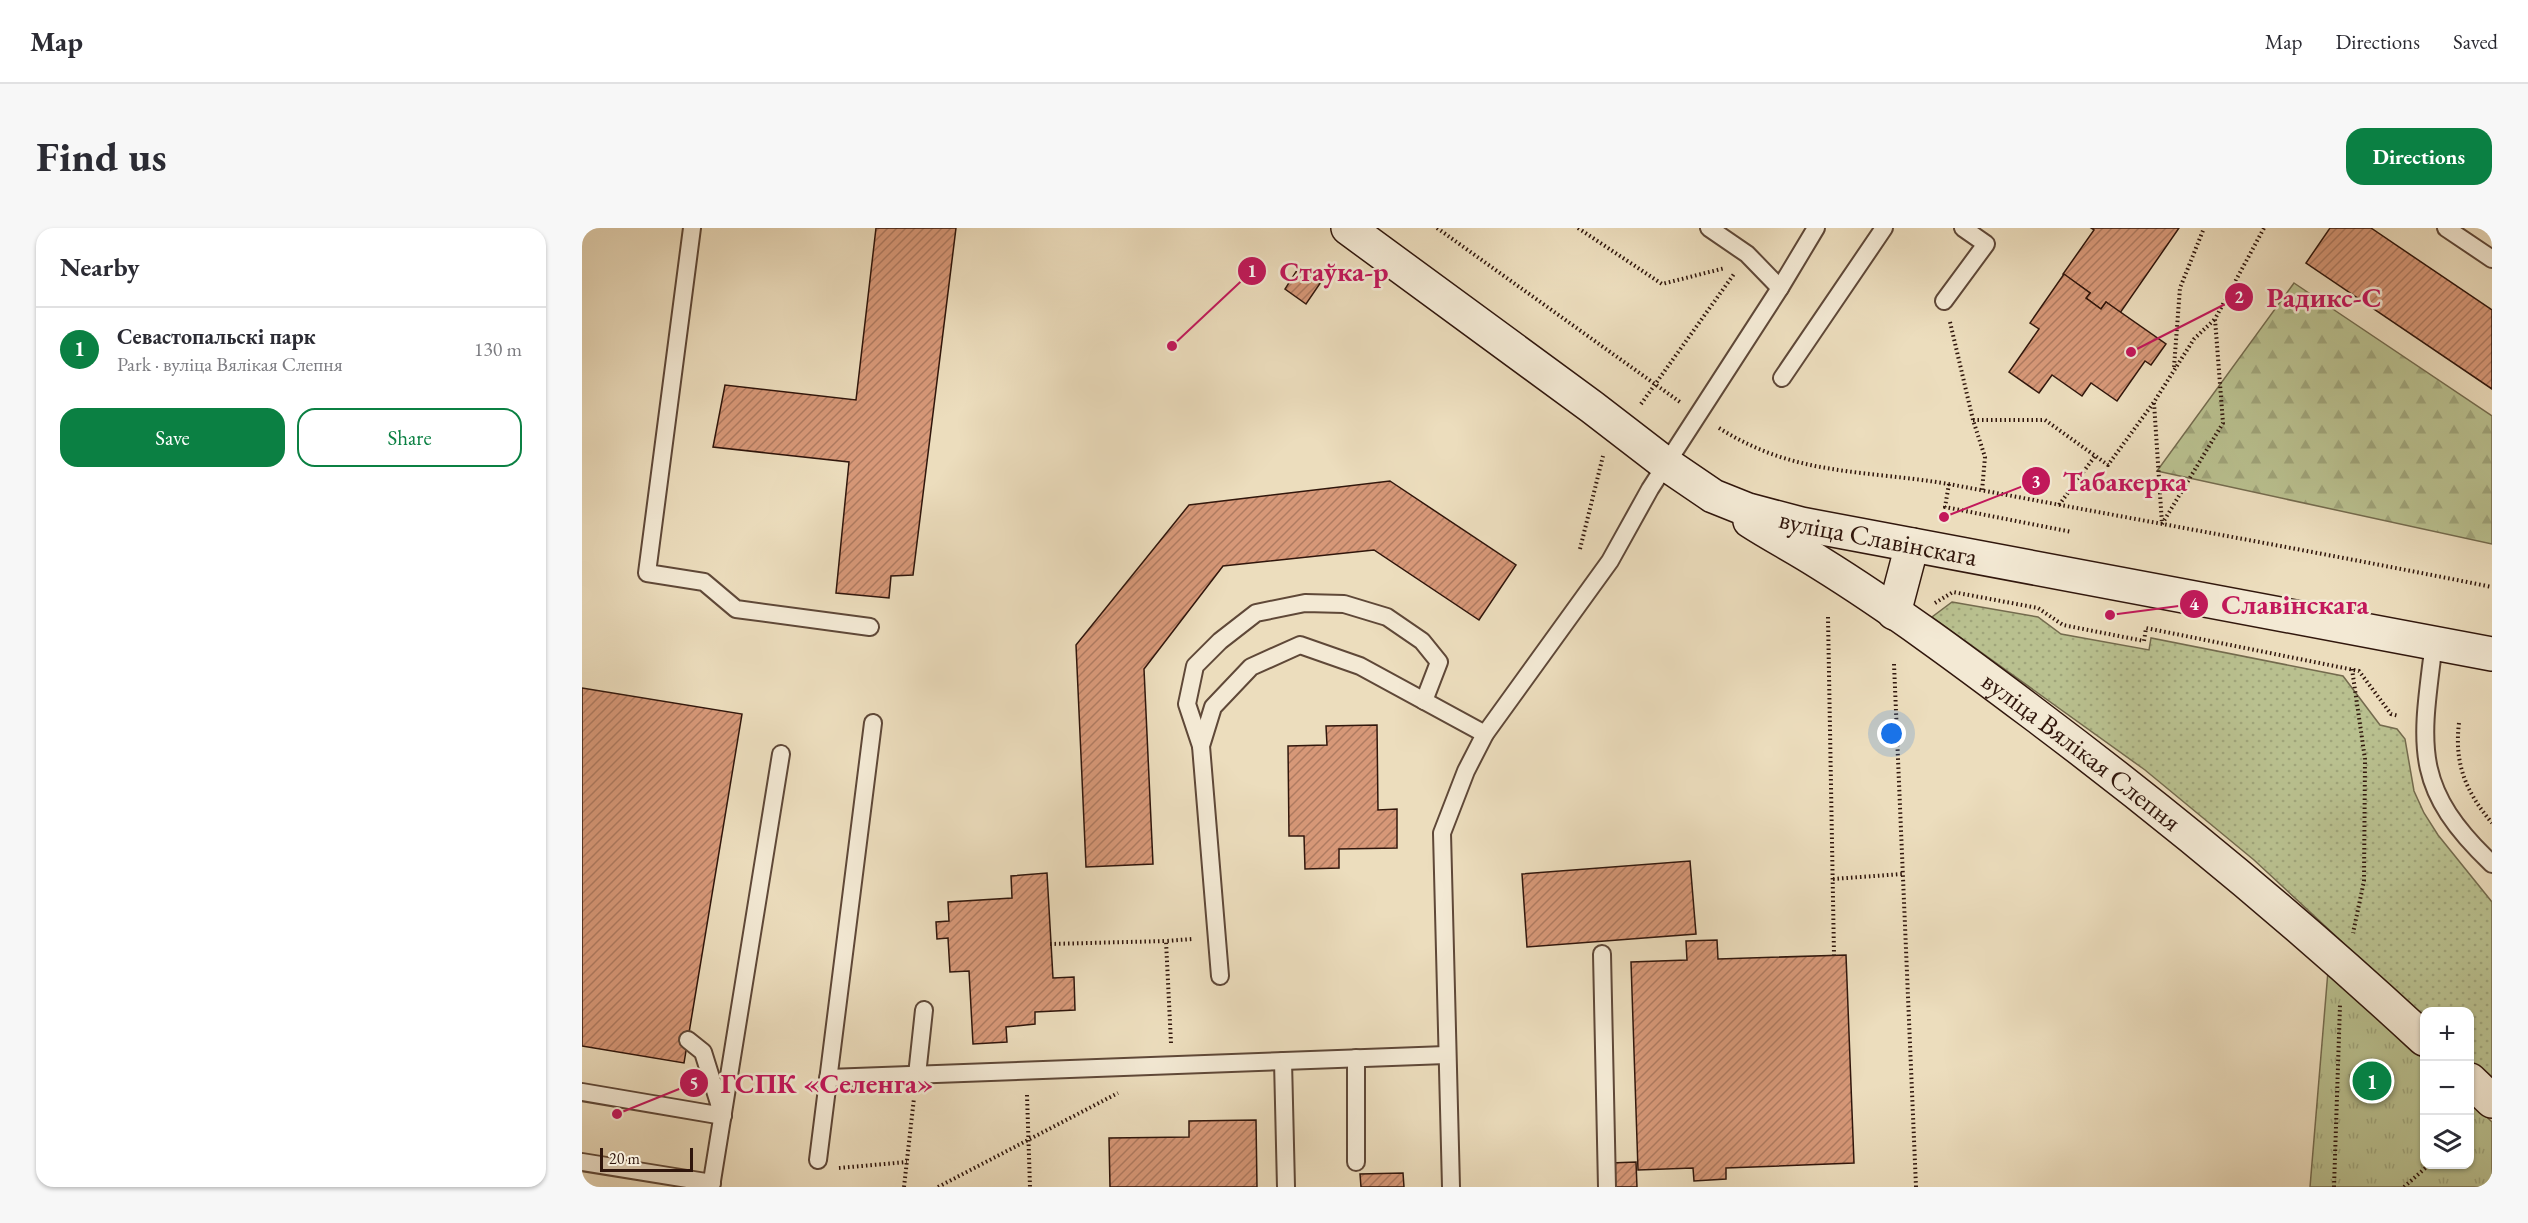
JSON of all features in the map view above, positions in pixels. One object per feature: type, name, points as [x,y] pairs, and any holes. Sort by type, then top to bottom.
[{"type":"street","name":"вуліца Славінскага","points":[[1348,228],[1666,464],[1713,496],[1770,517],[2492,654]]},
{"type":"street","name":"вуліца Вялікая Слепня","points":[[1713,496],[1820,563],[1983,675],[2177,824],[2346,967],[2420,1035]]},
{"type":"street","points":[[1894,613],[1912,545]]},
{"type":"street","points":[[2474,1085],[2492,1101]]},
{"type":"lane","points":[[692,228],[646,573],[704,582],[736,609],[870,627]]},
{"type":"lane","points":[[1709,228],[1780,288]]},
{"type":"lane","points":[[1451,1187],[1442,833],[1454,797],[1485,734],[1610,561],[1666,464],[1780,288],[1816,228]]},
{"type":"lane","points":[[1782,378],[1884,228]]},
{"type":"lane","points":[[1944,301],[1986,244],[1963,228]]},
{"type":"lane","points":[[2446,228],[2492,259]]},
{"type":"lane","points":[[1220,976],[1201,746],[1187,704],[1195,666],[1220,641],[1256,614],[1305,603],[1344,604],[1387,617],[1422,641],[1439,662],[1424,701]]},
{"type":"lane","points":[[2434,643],[2426,708],[2427,766],[2440,804],[2470,843],[2492,864]]},
{"type":"lane","points":[[1201,746],[1213,707],[1251,667],[1300,645],[1360,666],[1485,734]]},
{"type":"lane","points":[[825,1164],[828,1078],[873,723]]},
{"type":"lane","points":[[582,1162],[712,1185],[781,754]]},
{"type":"lane","points":[[1602,954],[1607,1187]]},
{"type":"lane","points":[[917,1075],[924,1011]]},
{"type":"lane","points":[[688,1040],[703,1052],[723,1116]]},
{"type":"lane","points":[[828,1078],[1446,1054]]},
{"type":"lane","points":[[1356,1058],[1356,1162]]},
{"type":"lane","points":[[1283,1060],[1286,1187]]},
{"type":"lane","points":[[582,1092],[723,1116]]},
{"type":"path","points":[[1437,228],[1699,415],[1744,443],[1788,461],[1823,469],[1949,484],[2492,587]]},
{"type":"path","points":[[1578,228],[1662,284],[1744,259]]},
{"type":"path","points":[[2174,368],[2180,288],[2204,228]]},
{"type":"path","points":[[1974,420],[2045,420],[2108,465],[2154,402],[2194,339],[2215,319],[2264,228]]},
{"type":"path","points":[[1580,549],[1604,454],[1623,431],[1744,259]]},
{"type":"path","points":[[1944,301],[1985,457],[1982,490]]},
{"type":"path","points":[[2162,524],[2223,423],[2215,319]]},
{"type":"path","points":[[2154,402],[2162,524]]},
{"type":"path","points":[[2059,505],[2095,456]]},
{"type":"path","points":[[1949,484],[1944,507],[2072,532]]},
{"type":"path","points":[[1927,608],[1953,592],[2038,608],[2048,607]]},
{"type":"path","points":[[2038,608],[2063,626],[2144,640],[2148,622]]},
{"type":"path","points":[[1828,616],[1834,955]]},
{"type":"path","points":[[2146,628],[2359,671],[2391,714],[2399,716]]},
{"type":"path","points":[[1894,664],[1916,1187]]},
{"type":"path","points":[[2334,1187],[2341,989],[2364,881],[2365,759],[2352,669]]},
{"type":"path","points":[[2459,723],[2457,756],[2465,781],[2475,800],[2492,821]]},
{"type":"path","points":[[1833,879],[1902,874]]},
{"type":"path","points":[[1050,945],[1192,939],[1191,927]]},
{"type":"path","points":[[1166,941],[1172,1065]]},
{"type":"path","points":[[1025,1071],[1030,1187]]},
{"type":"path","points":[[904,1187],[917,1075]]},
{"type":"path","points":[[938,1187],[1121,1091]]},
{"type":"path","points":[[825,1164],[907,1162]]},
{"type":"path","points":[[2404,1187],[2424,1169]]},
{"type":"green space","points":[[2294,283],[2492,416],[2492,544],[2157,471]]},
{"type":"green space","points":[[1952,602],[2038,617],[2061,634],[2149,650],[2151,638],[2343,676],[2380,725],[2397,729],[2405,739],[2414,791],[2424,813],[2438,835],[2492,902],[2492,1081],[2474,1064],[2474,1007],[2420,1007],[2420,1014],[2254,860],[2145,770],[1932,617]]},
{"type":"green space","points":[[2328,971],[2420,1056],[2420,1169],[2474,1169],[2474,1105],[2492,1122],[2492,1187],[2310,1187]]},
{"type":"building","points":[[876,228],[956,228],[913,575],[891,576],[889,598],[836,593],[849,462],[713,447],[725,385],[856,400]]},
{"type":"building","points":[[2091,228],[2179,228],[2120,313],[2106,302],[2101,309],[2086,298],[2090,293],[2063,274],[2094,230]]},
{"type":"building","points":[[2330,228],[2371,228],[2492,310],[2492,389],[2306,263]]},
{"type":"building","points":[[1299,267],[1321,282],[1306,304],[1285,289]]},
{"type":"building","points":[[2064,274],[2090,293],[2086,298],[2101,309],[2106,302],[2166,344],[2151,365],[2145,361],[2117,401],[2091,383],[2082,396],[2052,375],[2039,393],[2009,372],[2039,329],[2030,323]]},
{"type":"building","points":[[1390,481],[1516,565],[1479,620],[1374,550],[1223,566],[1144,669],[1153,864],[1086,867],[1076,645],[1189,505]]},
{"type":"building","points":[[582,688],[742,714],[684,1063],[582,1046]]},
{"type":"building","points":[[1377,725],[1378,810],[1397,809],[1397,848],[1339,849],[1339,868],[1305,869],[1304,836],[1289,836],[1288,746],[1327,745],[1326,726]]},
{"type":"building","points":[[1690,861],[1696,934],[1527,947],[1522,874]]},
{"type":"building","points":[[1047,873],[1053,978],[1074,977],[1075,1010],[1035,1012],[1035,1024],[1006,1027],[1007,1042],[973,1044],[969,971],[950,972],[948,938],[937,939],[936,922],[949,921],[948,902],[1012,898],[1011,876]]},
{"type":"building","points":[[1717,940],[1718,959],[1846,955],[1854,1163],[1726,1168],[1726,1179],[1694,1181],[1693,1168],[1638,1170],[1631,962],[1687,960],[1686,941]]},
{"type":"building","points":[[1256,1120],[1257,1187],[1110,1187],[1109,1138],[1189,1137],[1189,1121]]},
{"type":"building","points":[[1636,1162],[1637,1187],[1610,1187],[1610,1163]]},
{"type":"building","points":[[1403,1173],[1404,1187],[1361,1187],[1360,1174]]},
{"type":"place","name":"Стаўка-р","points":[[1172,346]]},
{"type":"place","name":"Радикс-С","points":[[2131,352]]},
{"type":"place","name":"Табакерка","points":[[1944,517]]},
{"type":"place","name":"Славінскага","points":[[2110,615]]},
{"type":"place","name":"Севастопальскі парк","points":[[2372,1081]]},
{"type":"place","name":"ГСПК «Селенга»","points":[[617,1114]]}]
